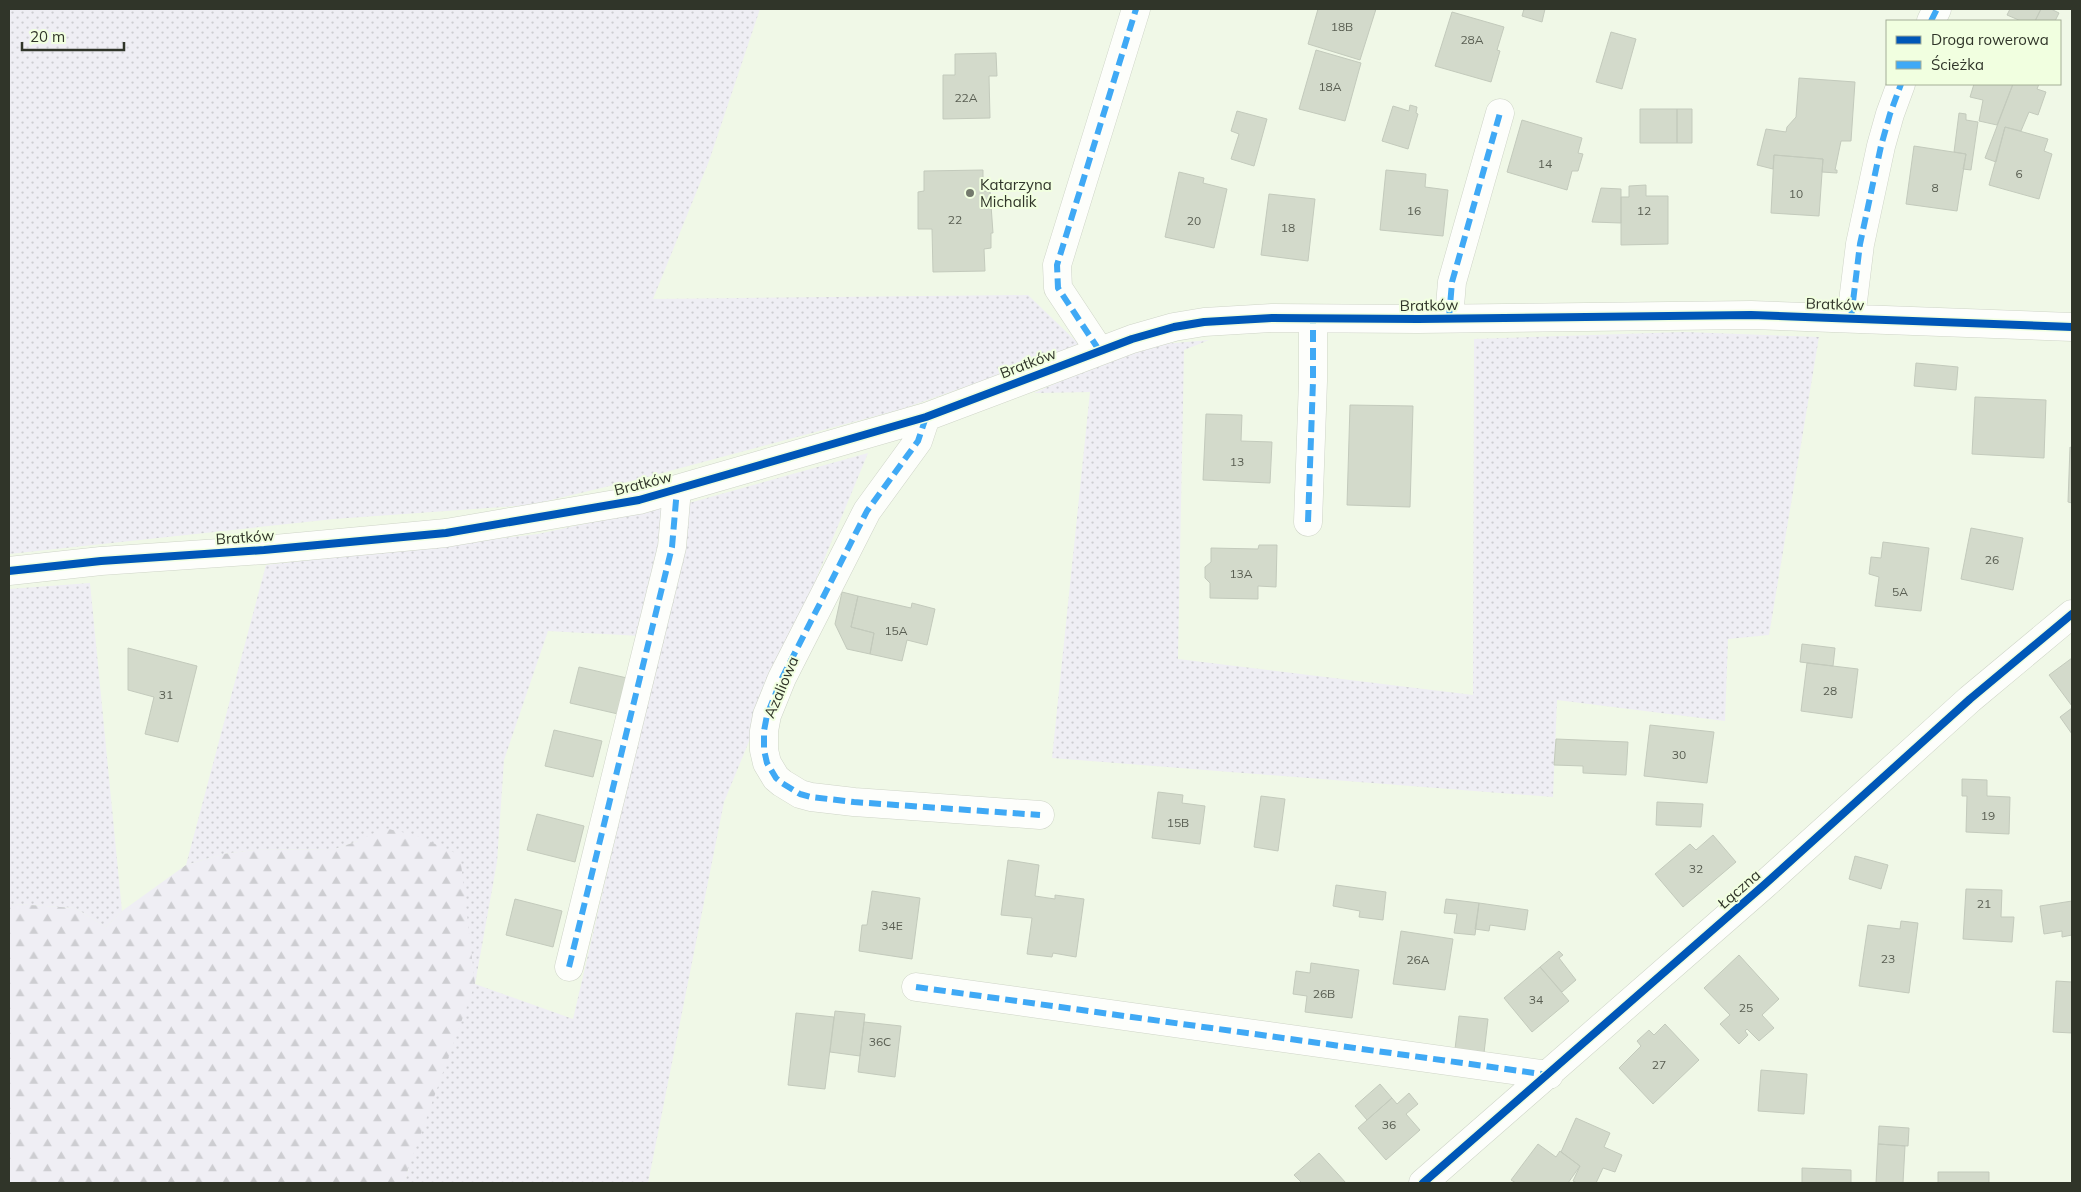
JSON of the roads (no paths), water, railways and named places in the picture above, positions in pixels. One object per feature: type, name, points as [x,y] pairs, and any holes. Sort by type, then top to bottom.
[{"type":"street","points":[[1099,350],[1058,288],[1057,265],[1136,9]]},
{"type":"street","name":"Bratków","points":[[1851,318],[1860,244],[1890,114],[1901,85]]},
{"type":"street","name":"Bratków","points":[[1449,318],[1452,282],[1500,113]]},
{"type":"street","name":"Bratków","points":[[9,571],[101,561],[264,550],[446,533],[639,500],[926,417],[1099,350],[1157,332],[1204,322],[1272,318],[1751,315],[2072,327]]},
{"type":"street","points":[[1308,522],[1313,381],[1313,319]]},
{"type":"street","name":"Azaliowa","points":[[926,417],[918,441],[867,511],[782,678],[767,716],[764,731],[764,750],[767,764],[782,784],[800,794],[812,797],[854,802],[1040,815]]},
{"type":"street","points":[[569,967],[672,548],[677,489]]},
{"type":"street","name":"Łączna","points":[[1431,1181],[1970,700],[2072,614]]},
{"type":"street","points":[[916,987],[1549,1075]]},
{"type":"place","name":"Katarzyna Michalik","points":[[970,193]]}]
